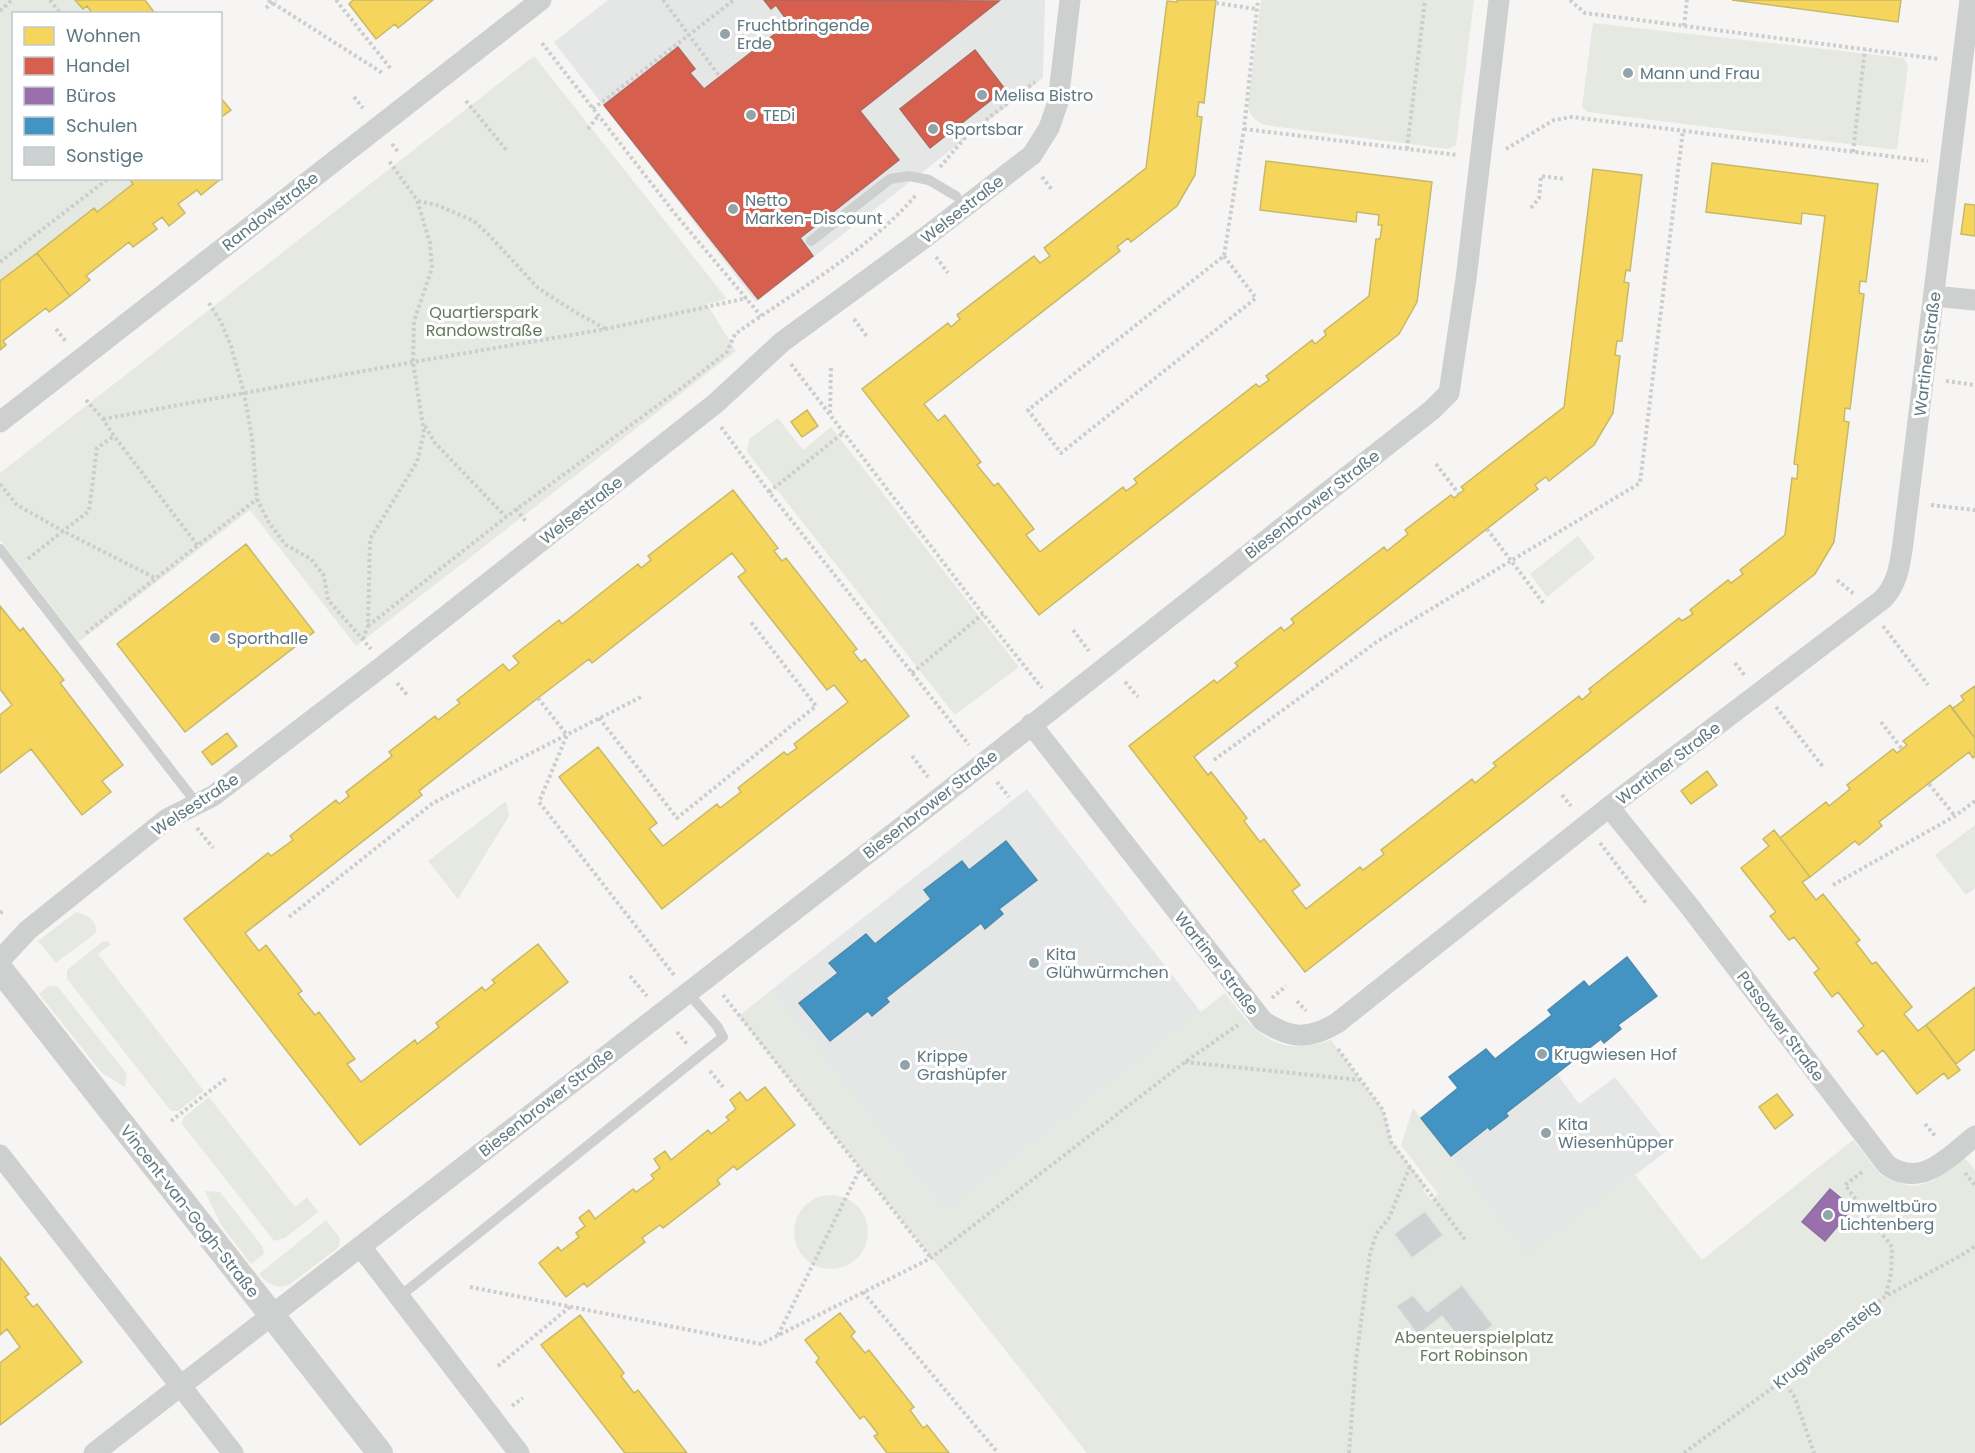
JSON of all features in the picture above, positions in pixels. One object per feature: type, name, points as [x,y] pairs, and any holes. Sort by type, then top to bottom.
[{"type":"street","name":"Randowstraße","points":[[0,422],[541,0]]},
{"type":"street","name":"Welsestraße","points":[[0,960],[28,930],[167,819],[213,796],[384,665],[708,410],[783,342],[1032,155],[1049,128],[1058,102],[1070,0]]},
{"type":"street","name":"Biesenbrower Straße","points":[[94,1453],[983,763],[1432,410],[1449,393],[1466,279],[1499,0]]},
{"type":"street","name":"Wartiner Straße","points":[[1031,724],[1255,1012],[1268,1024],[1296,1036],[1324,1031],[1361,1004],[1586,825],[1884,599],[1893,589],[1901,562],[1970,0]]},
{"type":"street","points":[[1935,296],[1975,300]]},
{"type":"street","name":"Passower Straße","points":[[1610,807],[1690,907],[1887,1165],[1908,1175],[1919,1174],[1929,1170],[1975,1136]]},
{"type":"street","name":"Vincent-van-Gogh-Straße","points":[[0,969],[380,1453]]},
{"type":"street","points":[[0,1155],[233,1453]]},
{"type":"street","points":[[361,1247],[519,1453]]},
{"type":"lane","points":[[812,241],[890,179],[909,176],[929,180],[956,196]]},
{"type":"lane","points":[[0,549],[197,804]]},
{"type":"lane","points":[[399,1297],[723,1037],[717,1026],[687,992]]},
{"type":"path","points":[[0,11],[12,0]]},
{"type":"path","points":[[50,0],[59,12]]},
{"type":"path","points":[[268,0],[274,1],[384,74]]},
{"type":"path","points":[[336,0],[391,69]]},
{"type":"path","points":[[663,0],[720,77]]},
{"type":"path","points":[[593,109],[734,0]]},
{"type":"path","points":[[1224,256],[1257,298],[1060,453],[1028,410],[1224,256],[1244,129],[1258,0]]},
{"type":"path","points":[[1407,148],[1425,0]]},
{"type":"path","points":[[1570,0],[1585,13],[1962,62]]},
{"type":"path","points":[[1684,26],[1687,0]]},
{"type":"path","points":[[266,8],[274,1]]},
{"type":"path","points":[[1216,3],[1257,9]]},
{"type":"path","points":[[542,43],[676,215],[761,316]]},
{"type":"path","points":[[1853,152],[1865,49]]},
{"type":"path","points":[[368,626],[506,517],[728,352],[735,334],[855,250],[904,209],[969,133],[1034,84],[1038,75]]},
{"type":"path","points":[[466,101],[508,152]]},
{"type":"path","points":[[588,129],[598,116]]},
{"type":"path","points":[[1506,149],[1554,120],[1572,117],[1950,164]]},
{"type":"path","points":[[1244,129],[1464,156]]},
{"type":"path","points":[[1214,760],[1378,641],[1640,483],[1683,130]]},
{"type":"path","points":[[363,639],[368,626],[370,539],[417,462],[424,432],[413,362],[414,321],[432,268],[430,243],[417,201],[389,161]]},
{"type":"path","points":[[1531,208],[1539,198],[1541,176],[1565,179]]},
{"type":"path","points":[[0,262],[106,180]]},
{"type":"path","points":[[417,201],[437,205],[474,221],[538,288],[606,329]]},
{"type":"path","points":[[103,419],[606,329],[747,298]]},
{"type":"path","points":[[209,303],[221,322],[231,346],[244,393],[252,438],[258,499],[269,523],[286,545],[311,559],[324,576],[328,600],[371,650]]},
{"type":"path","points":[[783,342],[785,356],[1055,705]]},
{"type":"path","points":[[830,415],[831,366]]},
{"type":"path","points":[[1924,378],[1975,385]]},
{"type":"path","points":[[86,400],[103,419],[198,546]]},
{"type":"path","points":[[708,410],[769,492],[983,763]]},
{"type":"path","points":[[423,423],[435,443],[506,517]]},
{"type":"path","points":[[769,492],[844,433]]},
{"type":"path","points":[[15,569],[89,512],[97,448],[114,436]]},
{"type":"path","points":[[1436,464],[1459,494]]},
{"type":"path","points":[[0,484],[17,505],[157,579]]},
{"type":"path","points":[[74,643],[258,499]]},
{"type":"path","points":[[1908,502],[1975,510]]},
{"type":"path","points":[[1487,529],[1544,604]]},
{"type":"path","points":[[912,673],[983,614]]},
{"type":"path","points":[[599,718],[677,818],[816,706],[750,621]]},
{"type":"path","points":[[1073,630],[1095,658]]},
{"type":"path","points":[[1124,680],[1138,697]]},
{"type":"path","points":[[1764,690],[1824,768]]},
{"type":"path","points":[[290,917],[433,804],[643,696]]},
{"type":"path","points":[[538,698],[567,735]]},
{"type":"path","points":[[1881,722],[1902,749]]},
{"type":"path","points":[[567,735],[538,802],[687,992]]},
{"type":"path","points":[[1929,784],[1955,816]]},
{"type":"path","points":[[1562,795],[1646,903]]},
{"type":"path","points":[[1833,885],[1955,816],[1975,801]]},
{"type":"path","points":[[708,976],[931,1258]]},
{"type":"path","points":[[470,1287],[761,1344],[931,1258],[1185,1062],[1255,1012]]},
{"type":"path","points":[[1324,1031],[1383,1110],[1392,1142],[1466,1241]]},
{"type":"path","points":[[1185,1062],[1361,1080]]},
{"type":"path","points":[[171,1121],[228,1077]]},
{"type":"path","points":[[1349,1453],[1356,1360],[1370,1254],[1376,1234],[1389,1218],[1410,1166]]},
{"type":"path","points":[[778,1335],[860,1169]]},
{"type":"path","points":[[1845,1185],[1892,1247],[1891,1274],[1886,1296]]},
{"type":"path","name":"Krugwiesensteig","points":[[1684,1453],[1783,1380],[1886,1296],[1975,1246]]},
{"type":"path","points":[[863,1292],[998,1453]]},
{"type":"path","points":[[498,1366],[571,1306]]},
{"type":"path","points":[[1783,1380],[1795,1398],[1814,1453]]},
{"type":"shaded area","points":[[608,0],[1045,0],[1043,78],[756,302],[554,42]]},
{"type":"shaded area","name":"Kita Glühwürmchen","points":[[1027,789],[1201,1012],[945,1213],[770,991]]},
{"type":"shaded area","name":"Kita Wiesenhüpper","points":[[1528,1034],[1579,1104],[1615,1077],[1671,1148],[1528,1255],[1421,1118]]},
{"type":"green space","points":[[0,0],[75,0],[83,9],[87,6],[92,12],[12,12],[12,180],[132,180],[133,184],[97,212],[94,208],[0,281]]},
{"type":"green space","points":[[1261,0],[1474,0],[1456,145],[1448,149],[1265,125],[1257,120],[1248,108]]},
{"type":"green space","points":[[1593,23],[1904,58],[1908,66],[1897,150],[1587,112],[1582,106]]},
{"type":"green space","name":"Quartierspark Randowstraße","points":[[534,56],[727,299],[707,304],[736,351],[356,646],[250,510],[79,642],[0,540],[0,473]]},
{"type":"green space","points":[[778,418],[803,450],[831,427],[1019,667],[955,715],[747,452],[749,439]]},
{"type":"green space","points":[[1578,536],[1595,558],[1547,597],[1530,574]]},
{"type":"green space","points":[[506,801],[509,816],[458,899],[428,861]]},
{"type":"green space","points":[[1975,825],[1975,888],[1966,895],[1935,855]]},
{"type":"green space","points":[[76,912],[91,919],[96,933],[56,963],[38,941]]},
{"type":"green space","points":[[108,941],[111,944],[98,954],[204,1091],[178,1111],[171,1111],[67,979],[67,970],[102,942]]},
{"type":"green space","points":[[47,987],[58,987],[127,1074],[125,1087],[102,1073],[39,994]]},
{"type":"green space","name":"Abenteuerspielplatz Fort Robinson","points":[[770,991],[945,1213],[1225,993],[1257,1031],[1269,1039],[1295,1046],[1312,1045],[1331,1040],[1383,1110],[1392,1142],[1426,1187],[1423,1190],[1431,1200],[1438,1194],[1401,1145],[1413,1108],[1528,1254],[1635,1175],[1702,1260],[1853,1140],[1881,1175],[1906,1185],[1916,1186],[1932,1181],[1965,1158],[1975,1170],[1975,1453],[1087,1453],[739,1016]]},
{"type":"green space","points":[[209,1097],[295,1207],[307,1197],[318,1212],[285,1238],[274,1241],[182,1124],[183,1118]]},
{"type":"green space","points":[[205,1191],[220,1192],[263,1247],[264,1254],[251,1264],[221,1225]]},
{"type":"green space","points":[[831,1195],[845,1198],[857,1206],[865,1218],[868,1232],[865,1246],[857,1258],[845,1266],[831,1269],[817,1266],[805,1258],[797,1246],[794,1232],[797,1218],[805,1206],[817,1198]]},
{"type":"green space","points":[[326,1220],[340,1238],[339,1247],[289,1285],[272,1285],[259,1274]]},
{"type":"building: Wohnen","points":[[75,0],[145,0],[154,12],[92,12],[87,6],[83,9]]},
{"type":"building: Wohnen","points":[[353,0],[433,0],[398,28],[395,24],[376,39],[349,4]]},
{"type":"building: Wohnen","points":[[1177,0],[1216,0],[1204,103],[1199,102],[1197,116],[1202,117],[1195,175],[1177,206],[1131,242],[1128,238],[1117,247],[1120,251],[924,404],[938,421],[945,415],[981,462],[977,465],[994,486],[998,483],[1034,529],[1026,535],[1040,552],[1123,487],[1126,491],[1137,483],[1134,479],[1256,384],[1259,387],[1269,380],[1266,376],[1312,340],[1315,344],[1326,335],[1324,331],[1369,296],[1376,239],[1380,239],[1382,225],[1378,225],[1379,215],[1357,212],[1356,222],[1260,210],[1266,161],[1432,182],[1417,302],[1399,334],[1039,615],[862,389],[948,323],[951,327],[960,319],[957,315],[1034,256],[1040,263],[1050,256],[1044,248],[1146,168],[1167,1],[1177,2]]},
{"type":"building: Wohnen","points":[[1732,0],[1901,0],[1898,22]]},
{"type":"building: Wohnen","points":[[222,99],[231,110],[222,117]]},
{"type":"building: Wohnen","points":[[1712,163],[1878,184],[1866,282],[1860,281],[1859,293],[1864,294],[1850,409],[1845,408],[1844,421],[1849,422],[1834,542],[1815,574],[1305,972],[1129,746],[1214,680],[1217,683],[1238,666],[1235,663],[1281,627],[1284,631],[1294,623],[1291,619],[1384,547],[1387,551],[1408,534],[1405,530],[1451,495],[1454,498],[1464,490],[1461,487],[1564,407],[1593,169],[1642,175],[1630,271],[1626,270],[1624,282],[1629,283],[1622,341],[1617,341],[1615,355],[1620,356],[1613,413],[1594,445],[1549,481],[1546,477],[1535,485],[1538,489],[1194,757],[1208,775],[1211,772],[1247,818],[1244,821],[1260,842],[1264,839],[1300,885],[1292,891],[1306,909],[1360,867],[1363,870],[1384,854],[1381,850],[1472,779],[1475,783],[1496,766],[1493,763],[1579,696],[1582,700],[1591,692],[1589,689],[1679,618],[1682,621],[1693,614],[1690,610],[1728,580],[1731,583],[1743,574],[1740,570],[1785,535],[1792,478],[1797,479],[1798,465],[1794,464],[1825,216],[1802,213],[1801,224],[1706,212]]},
{"type":"building: Wohnen","points":[[130,180],[220,180],[201,195],[197,190],[178,204],[185,213],[169,226],[162,217],[153,224],[157,229],[133,247],[129,242],[86,276],[90,280],[70,296],[37,253],[94,208],[97,212],[133,184]]},
{"type":"building: Wohnen","points":[[1965,204],[1975,205],[1975,236],[1961,234]]},
{"type":"building: Wohnen","points":[[37,253],[70,296],[49,312],[46,308],[3,341],[6,345],[0,350],[0,281]]},
{"type":"building: Wohnen","points":[[807,410],[818,426],[802,437],[791,422]]},
{"type":"building: Wohnen","points":[[733,490],[778,548],[774,551],[782,561],[786,558],[857,649],[853,652],[861,662],[865,659],[909,716],[662,909],[559,777],[598,747],[657,823],[649,829],[663,846],[717,804],[720,808],[741,792],[738,788],[784,752],[787,755],[797,748],[794,744],[848,702],[834,685],[827,690],[738,577],[746,571],[732,553],[592,663],[589,659],[538,698],[419,791],[422,795],[245,933],[259,951],[266,945],[302,991],[298,994],[315,1015],[319,1012],[355,1059],[347,1064],[361,1082],[415,1040],[417,1044],[439,1027],[436,1023],[482,987],[485,991],[495,983],[492,980],[538,944],[568,982],[360,1145],[184,919],[268,853],[271,856],[293,840],[290,836],[336,800],[339,804],[349,796],[346,792],[392,756],[389,752],[435,716],[438,720],[460,703],[457,700],[503,664],[509,671],[519,663],[513,656],[559,620],[562,624],[638,564],[641,568],[651,560],[648,556]]},
{"type":"building: Wohnen","name":"Sporthalle","points":[[246,544],[314,632],[185,732],[117,644]]},
{"type":"building: Wohnen","points":[[0,606],[20,631],[23,628],[64,680],[60,683],[123,765],[102,781],[111,792],[82,815],[31,749],[0,773],[0,715],[12,705],[0,689]]},
{"type":"building: Wohnen","points":[[1975,686],[1975,738],[1952,709],[1964,700],[1961,696]]},
{"type":"building: Wohnen","points":[[1950,705],[1975,738],[1975,756],[1973,758],[1969,752],[1879,822],[1882,826],[1859,845],[1855,841],[1810,877],[1780,838],[1826,802],[1829,806],[1850,789],[1847,785],[1893,749],[1897,753],[1907,745],[1903,741]]},
{"type":"building: Wohnen","points":[[227,733],[237,746],[212,765],[202,752]]},
{"type":"building: Wohnen","points":[[1707,771],[1717,785],[1691,804],[1681,791]]},
{"type":"building: Wohnen","points":[[1774,830],[1810,877],[1802,882],[1816,900],[1823,894],[1860,940],[1856,943],[1872,964],[1876,962],[1912,1007],[1904,1014],[1918,1031],[1926,1025],[1960,1070],[1948,1079],[1944,1073],[1917,1094],[1883,1050],[1877,1055],[1858,1031],[1864,1026],[1838,992],[1832,997],[1814,973],[1819,969],[1794,937],[1789,940],[1770,916],[1776,912],[1741,868],[1769,846],[1763,839]]},
{"type":"building: Wohnen","points":[[1975,987],[1975,1049],[1956,1064],[1926,1025]]},
{"type":"building: Wohnen","points":[[765,1087],[795,1125],[737,1170],[734,1166],[717,1180],[720,1184],[663,1228],[660,1225],[642,1238],[645,1242],[587,1287],[584,1283],[566,1297],[539,1263],[558,1247],[561,1251],[579,1237],[576,1233],[585,1226],[579,1218],[589,1210],[595,1219],[633,1189],[636,1192],[654,1179],[651,1175],[660,1168],[654,1159],[665,1151],[671,1160],[708,1130],[711,1134],[729,1120],[726,1117],[736,1109],[730,1100],[740,1092],[747,1101]]},
{"type":"building: Wohnen","points":[[1777,1094],[1793,1115],[1775,1129],[1759,1107]]},
{"type":"building: Wohnen","points":[[0,1257],[29,1294],[25,1297],[33,1307],[37,1304],[82,1362],[0,1425],[0,1363],[20,1347],[7,1329],[0,1335]]},
{"type":"building: Wohnen","points":[[840,1313],[855,1332],[851,1336],[865,1353],[869,1350],[914,1407],[910,1410],[923,1428],[927,1425],[949,1453],[887,1453],[874,1436],[878,1434],[864,1416],[860,1419],[816,1362],[819,1358],[805,1340]]},
{"type":"building: Wohnen","points":[[580,1315],[624,1373],[621,1376],[634,1393],[638,1390],[687,1453],[625,1453],[541,1345]]},
{"type":"building: Handel","points":[[764,0],[999,1],[860,111],[899,160],[800,238],[813,256],[758,299],[604,105],[678,47],[695,69],[690,73],[704,89],[789,23],[776,5],[771,9]]},
{"type":"building: Handel","points":[[975,50],[1005,89],[930,148],[900,109]]},
{"type":"building: Büros","name":"Umweltbüro Lichtenberg","points":[[1830,1189],[1853,1208],[1825,1241],[1802,1222]]},
{"type":"building: Schulen","points":[[1006,841],[1037,880],[999,909],[1003,914],[985,929],[981,923],[886,998],[889,1002],[872,1016],[868,1011],[830,1041],[799,1003],[838,973],[829,963],[866,934],[875,944],[931,899],[924,890],[962,861],[969,870]]},
{"type":"building: Schulen","name":"Krugwiesen Hof","points":[[1627,957],[1657,996],[1618,1025],[1621,1029],[1604,1043],[1601,1039],[1506,1113],[1508,1116],[1490,1130],[1488,1127],[1451,1156],[1421,1118],[1458,1088],[1449,1077],[1486,1049],[1495,1059],[1552,1015],[1548,1010],[1584,981],[1589,987]]},
{"type":"building: Sonstige","points":[[1425,1211],[1443,1235],[1412,1258],[1394,1234]]},
{"type":"building: Sonstige","points":[[1462,1285],[1493,1325],[1465,1346],[1442,1316],[1418,1335],[1396,1306],[1413,1295],[1427,1312]]},
{"type":"place","name":"Fruchtbringende Erde","points":[[725,34]]},
{"type":"place","name":"Mann und Frau","points":[[1628,73]]},
{"type":"place","name":"Melisa Bistro","points":[[982,95]]},
{"type":"place","name":"TEDi","points":[[751,115]]},
{"type":"place","name":"Sportsbar","points":[[933,129]]},
{"type":"place","name":"Netto Marken-Discount","points":[[733,209]]},
{"type":"place","name":"Sporthalle","points":[[215,638]]},
{"type":"place","name":"Kita Glühwürmchen","points":[[1034,963]]},
{"type":"place","name":"Krugwiesen Hof","points":[[1542,1054]]},
{"type":"place","name":"Krippe Grashüpfer","points":[[905,1065]]},
{"type":"place","name":"Kita Wiesenhüpper","points":[[1546,1133]]},
{"type":"place","name":"Umweltbüro Lichtenberg","points":[[1828,1215]]}]
